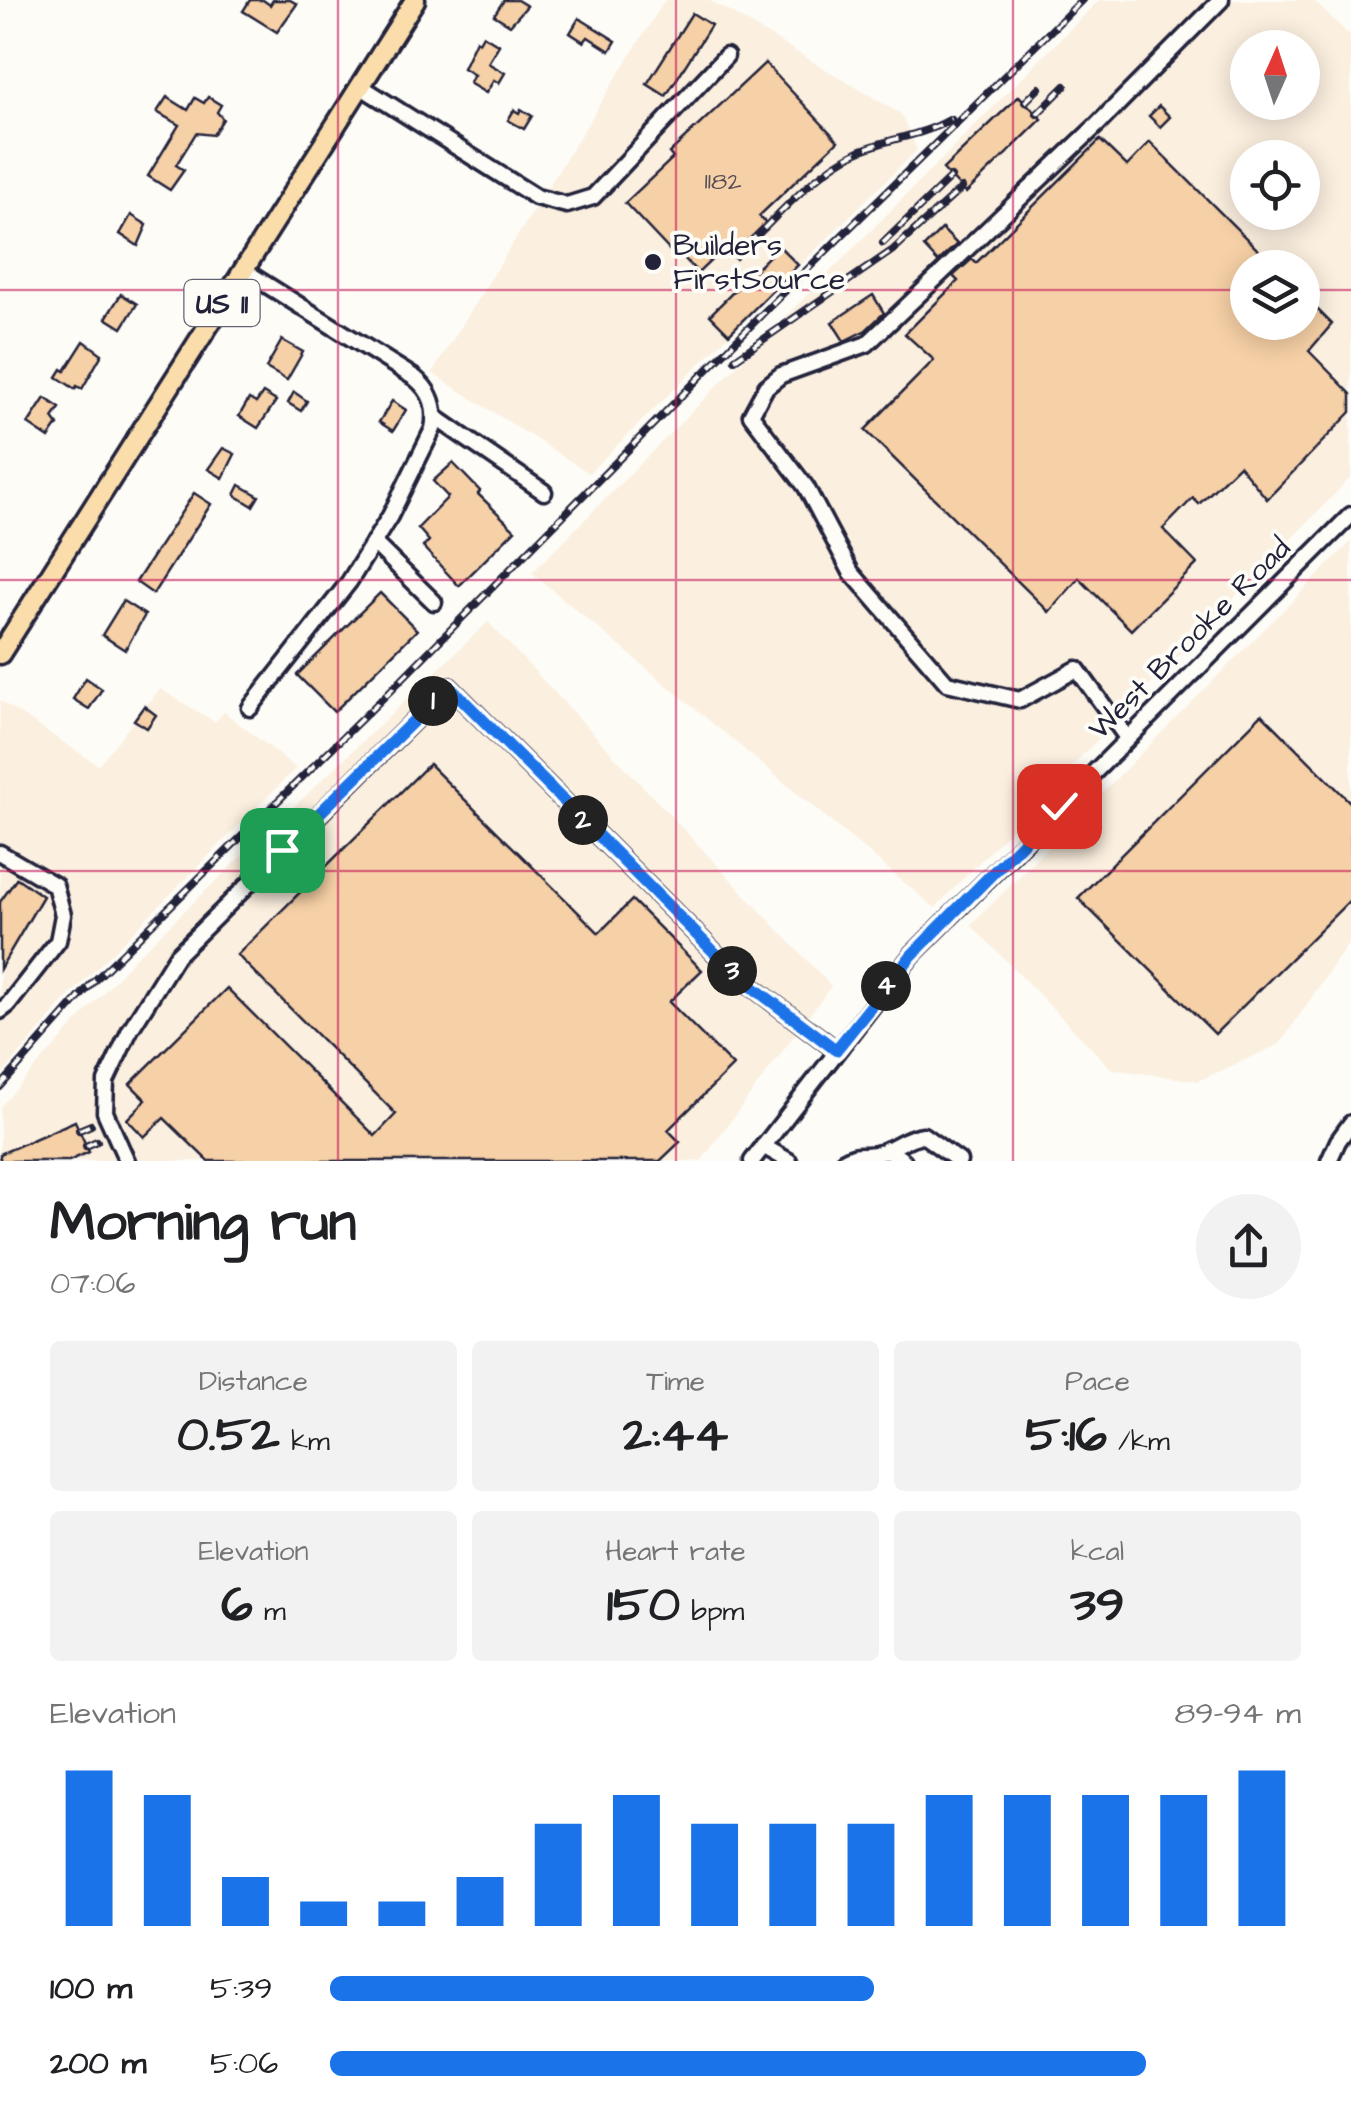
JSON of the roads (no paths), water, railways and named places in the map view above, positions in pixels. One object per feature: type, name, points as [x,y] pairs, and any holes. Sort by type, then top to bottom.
[{"type":"main road","name":"US 11","points":[[0,654],[415,0]]},
{"type":"street","points":[[1127,738],[1077,668],[1020,700],[947,683],[851,572],[806,487],[751,415],[766,388],[781,374],[867,344],[1098,126],[1221,0]]},
{"type":"street","points":[[360,86],[536,197],[568,205],[593,197],[726,56]]},
{"type":"street","points":[[243,270],[415,378],[430,394],[435,417],[433,430],[374,544],[250,708]]},
{"type":"street","points":[[435,417],[544,492]]},
{"type":"street","name":"West Brooke Road","points":[[752,1161],[912,955],[1351,516]]},
{"type":"street","points":[[374,544],[434,602]]},
{"type":"street","points":[[127,1161],[105,1112],[106,1081],[130,1030],[177,955],[449,686],[738,976],[836,1050]]},
{"type":"street","points":[[0,852],[55,886],[63,915],[58,940],[0,1011]]},
{"type":"street","points":[[1329,1161],[1351,1123]]},
{"type":"street","points":[[843,1161],[858,1153],[875,1154],[910,1136],[923,1135],[959,1161]]},
{"type":"street","points":[[763,1146],[789,1161]]},
{"type":"street","points":[[887,1149],[904,1161]]},
{"type":"railway","points":[[0,1087],[93,982],[1082,0]]},
{"type":"railway","points":[[1037,114],[1065,86]]},
{"type":"railway","points":[[1025,102],[1039,88]]},
{"type":"railway","points":[[748,244],[798,194],[840,161],[951,119]]},
{"type":"railway","points":[[883,243],[951,177]]},
{"type":"railway","points":[[735,359],[893,250],[962,188]]},
{"type":"railway","points":[[79,1130],[91,1125]]},
{"type":"railway","points":[[86,1146],[97,1141]]},
{"type":"place","name":"Builders FirstSource","points":[[653,262]]}]
